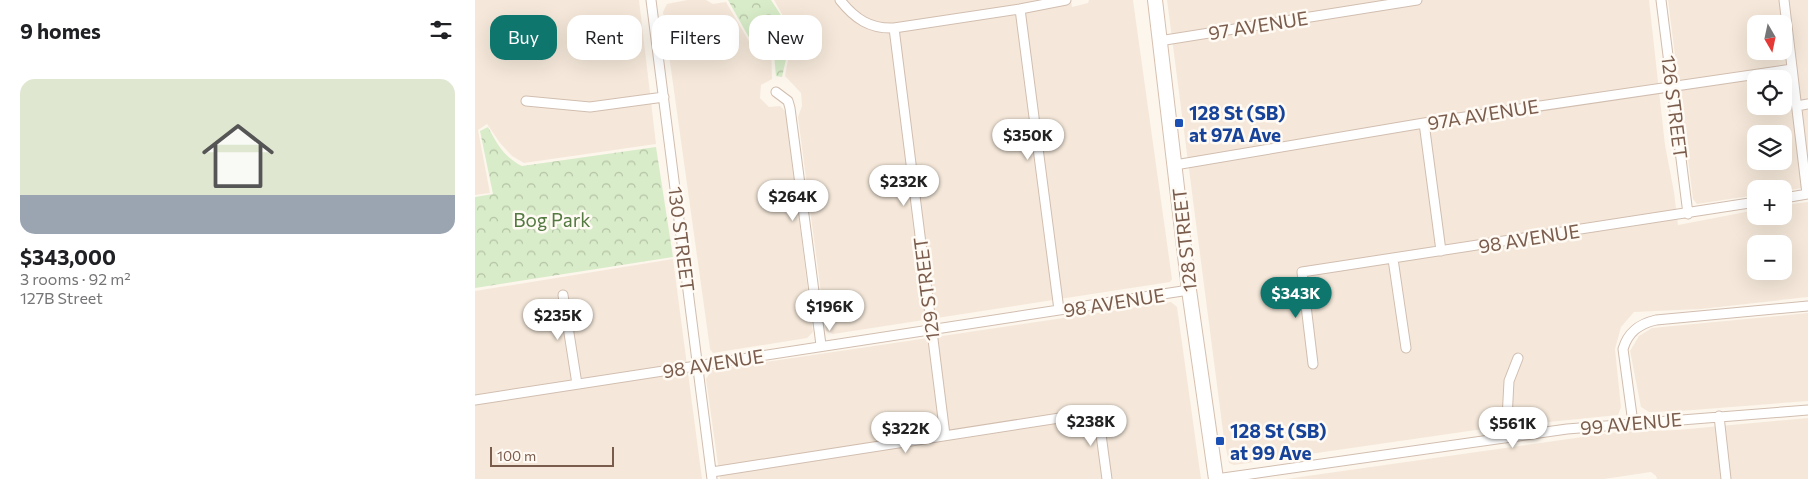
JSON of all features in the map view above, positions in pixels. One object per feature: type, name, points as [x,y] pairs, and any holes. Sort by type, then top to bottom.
[{"type":"main road","name":"128 STREET","points":[[1155,0],[1189,290],[1216,479]]},
{"type":"street","name":"130 STREET","points":[[651,0],[712,476]]},
{"type":"street","points":[[840,0],[855,17],[864,23],[882,28],[894,28],[1020,9],[1066,0]]},
{"type":"street","name":"97 AVENUE","points":[[1159,41],[1417,0]]},
{"type":"street","name":"126 STREET","points":[[1661,0],[1689,214]]},
{"type":"street","points":[[1784,0],[1807,194],[1792,197]]},
{"type":"street","points":[[1020,9],[1059,310]]},
{"type":"street","name":"129 STREET","points":[[894,28],[945,436]]},
{"type":"street","name":"97A AVENUE","points":[[1175,165],[1424,123],[1792,69]]},
{"type":"street","points":[[776,92],[787,101],[791,108],[821,346]]},
{"type":"street","points":[[526,101],[591,107],[664,97]]},
{"type":"street","points":[[1797,106],[1808,104]]},
{"type":"street","points":[[1424,123],[1441,251]]},
{"type":"street","name":"98 AVENUE","points":[[1313,364],[1302,272],[1747,204]]},
{"type":"street","points":[[1393,259],[1406,348]]},
{"type":"street","name":"98 AVENUE","points":[[475,400],[1189,290]]},
{"type":"street","points":[[563,295],[577,384]]},
{"type":"street","points":[[1633,423],[1623,349],[1630,333],[1637,327],[1656,320],[1808,306]]},
{"type":"street","points":[[1507,438],[1509,381],[1518,358]]},
{"type":"street","name":"99 AVENUE","points":[[1216,479],[1567,428],[1808,410]]},
{"type":"street","points":[[712,476],[1098,412],[1107,479]]},
{"type":"street","points":[[1719,416],[1726,479]]},
{"type":"shaded area","points":[[475,0],[639,0],[641,15],[567,15],[567,60],[642,60],[642,25],[656,144],[524,163],[512,156],[487,124],[478,130],[490,193],[475,195]]},
{"type":"shaded area","points":[[687,0],[706,0],[713,4],[726,2],[734,15],[663,15],[667,4]]},
{"type":"shaded area","points":[[774,0],[1071,0],[1072,7],[1088,3],[1089,0],[1133,0],[1172,279],[1170,282],[833,334],[826,331],[798,117],[802,106],[801,93],[785,76],[788,60],[822,60],[822,15],[782,15]]},
{"type":"shaded area","points":[[1167,0],[1649,0],[1665,145],[1678,225],[1747,212],[1747,225],[1792,225],[1792,204],[1808,202],[1808,297],[1701,309],[1634,312],[1621,327],[1615,349],[1621,407],[1618,415],[1490,428],[1234,465],[1229,463],[1224,439]]},
{"type":"shaded area","points":[[1668,0],[1808,0],[1808,187],[1792,190],[1792,180],[1747,180],[1747,196],[1697,204],[1693,199]]},
{"type":"shaded area","points":[[739,24],[749,41],[749,60],[771,60],[772,79],[761,85],[760,98],[769,107],[780,106],[786,112],[813,332],[807,338],[713,353],[710,349],[670,60],[739,60]]},
{"type":"shaded area","points":[[673,259],[702,479],[475,479],[475,291]]},
{"type":"shaded area","points":[[1171,302],[1177,307],[1201,479],[720,479],[706,379],[712,370]]},
{"type":"shaded area","points":[[1808,313],[1808,401],[1680,411],[1649,412],[1641,407],[1630,351],[1639,336],[1652,328]]},
{"type":"shaded area","points":[[1808,418],[1808,479],[1657,479],[1651,472],[1604,479],[1286,479],[1618,432],[1677,430]]},
{"type":"green space","points":[[728,0],[771,0],[781,15],[749,15],[749,37],[739,20],[739,15],[736,15]]},
{"type":"green space","points":[[775,60],[786,60],[782,77],[776,76]]},
{"type":"green space","name":"Bog Park","points":[[488,127],[506,154],[522,166],[656,147],[673,257],[475,288],[475,197],[493,194],[480,131]]},
{"type":"place","name":"128 St (SB) at 97A Ave","points":[[1179,123]]},
{"type":"place","name":"128 St (SB) at 99 Ave","points":[[1220,441]]}]
